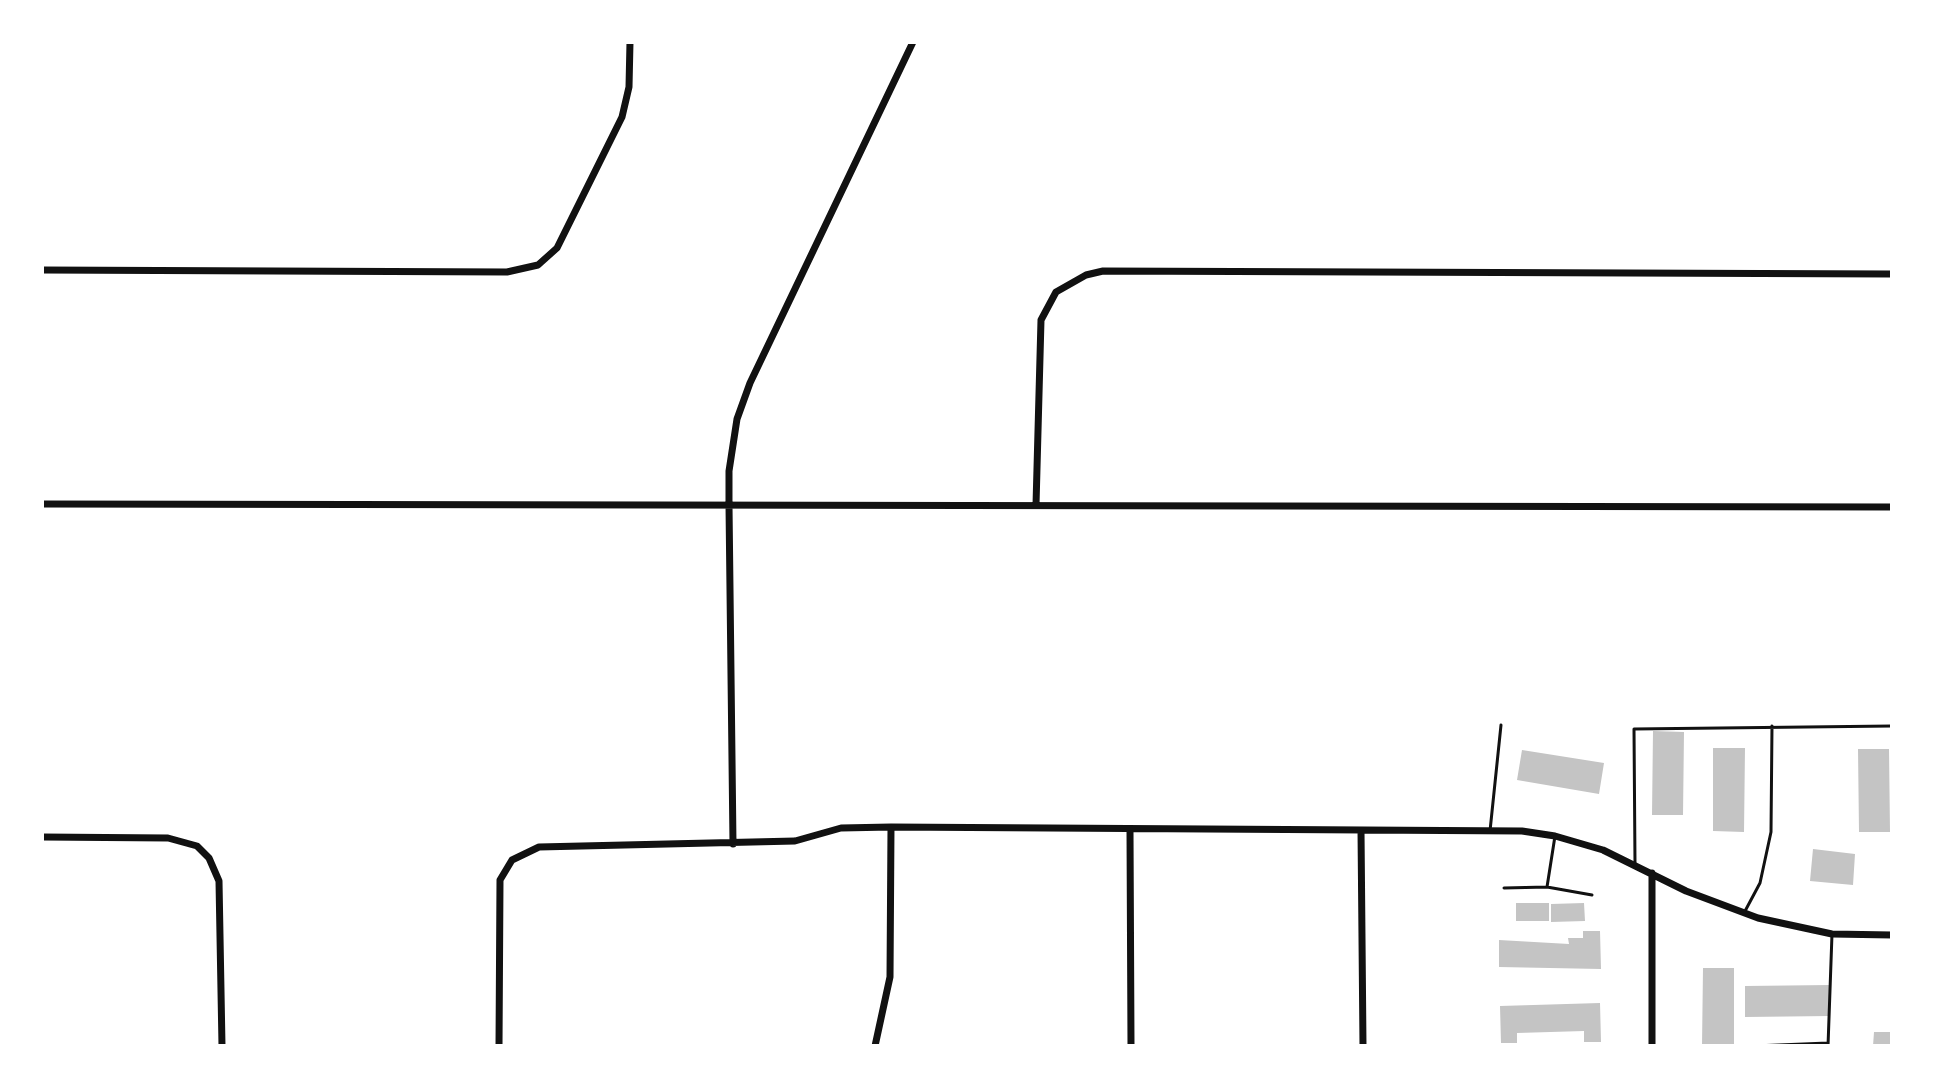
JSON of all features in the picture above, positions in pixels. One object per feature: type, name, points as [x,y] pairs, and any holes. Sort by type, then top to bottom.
[{"type":"street","points":[[42,270],[507,272],[538,265],[557,248],[622,117],[629,87],[630,42]]},
{"type":"street","points":[[733,844],[729,505],[732,444],[750,383],[913,42]]},
{"type":"street","points":[[1036,505],[1041,320],[1056,292],[1086,275],[1103,271],[1892,274]]},
{"type":"street","points":[[42,504],[1892,507]]},
{"type":"street","points":[[875,1046],[890,977],[891,827]]},
{"type":"street","points":[[499,1046],[499,926],[504,869],[512,860],[539,847],[795,841],[841,828],[891,827],[1130,831],[1490,831],[1555,836],[1635,864],[1686,891],[1744,913],[1832,934],[1892,935]]},
{"type":"street","points":[[1361,830],[1363,1046]]},
{"type":"street","points":[[1130,831],[1131,1046]]},
{"type":"street","points":[[42,837],[168,838],[197,846],[209,858],[219,881],[222,1046]]},
{"type":"street","points":[[1652,873],[1652,1046]]},
{"type":"lane","points":[[1490,831],[1501,725]]},
{"type":"lane","points":[[1744,913],[1760,883],[1771,832],[1772,726]]},
{"type":"lane","points":[[1635,864],[1634,729],[1892,726]]},
{"type":"lane","points":[[1547,887],[1555,836]]},
{"type":"lane","points":[[1504,888],[1547,887],[1592,895]]},
{"type":"lane","points":[[1754,1046],[1828,1045],[1832,934]]},
{"type":"building","points":[[1653,731],[1684,732],[1683,815],[1652,815]]},
{"type":"building","points":[[1713,748],[1745,748],[1744,832],[1713,831]]},
{"type":"building","points":[[1858,749],[1889,749],[1890,832],[1859,832]]},
{"type":"building","points":[[1522,750],[1604,763],[1599,794],[1517,780]]},
{"type":"building","points":[[1813,849],[1855,854],[1853,885],[1810,881]]},
{"type":"building","points":[[1516,903],[1549,903],[1549,921],[1516,921]]},
{"type":"building","points":[[1584,903],[1585,921],[1551,922],[1551,904]]},
{"type":"building","points":[[1583,931],[1600,931],[1601,969],[1499,967],[1499,940],[1569,944],[1568,938],[1583,938]]},
{"type":"building","points":[[1703,968],[1734,968],[1734,1046],[1702,1046]]},
{"type":"building","points":[[1830,985],[1830,1016],[1745,1017],[1745,986]]},
{"type":"building","points":[[1600,1003],[1601,1042],[1584,1042],[1584,1031],[1517,1033],[1517,1043],[1501,1043],[1500,1006]]},
{"type":"building","points":[[1874,1032],[1892,1032],[1892,1046],[1873,1046]]}]
